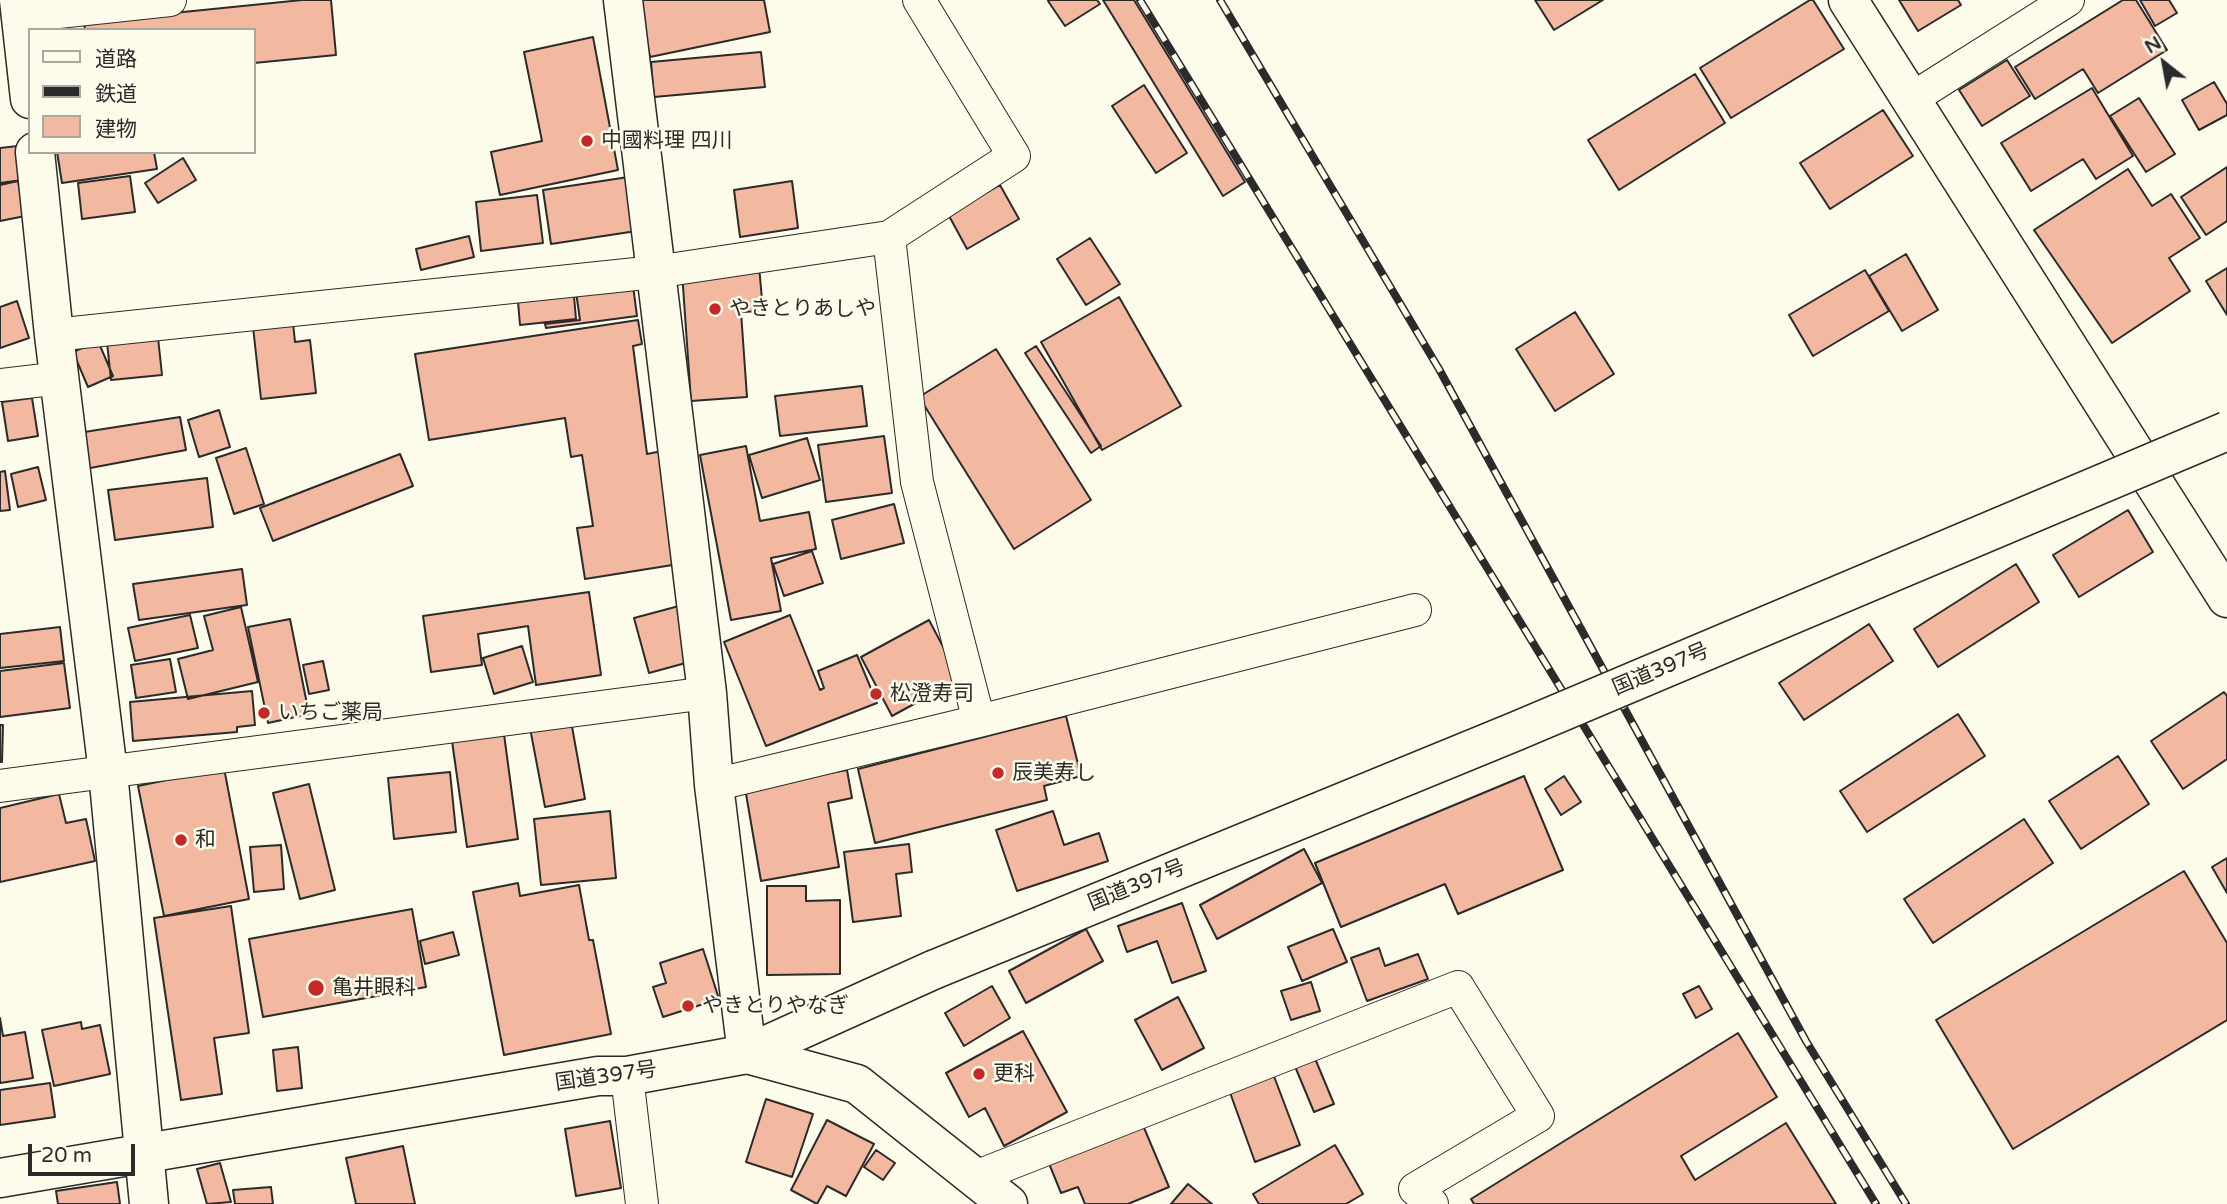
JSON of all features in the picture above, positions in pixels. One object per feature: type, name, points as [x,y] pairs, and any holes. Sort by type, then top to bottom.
[{"type":"main road","points":[[623,0],[707,693],[714,785],[747,1054],[857,1084],[1007,1204]]},
{"type":"main road","points":[[1848,0],[2227,598]]},
{"type":"main road","points":[[20,8],[28,81]]},
{"type":"main road","points":[[35,154],[54,335],[108,772],[149,1204]]},
{"type":"main road","name":"国道397号","points":[[0,1178],[598,1076],[627,1076],[747,1054],[933,970],[1514,732],[2227,431]]},
{"type":"street","points":[[20,8],[170,0]]},
{"type":"street","points":[[54,335],[655,272],[889,237],[1014,156],[919,0]]},
{"type":"street","points":[[1911,99],[2068,0]]},
{"type":"street","points":[[889,237],[917,482],[979,721]]},
{"type":"street","points":[[0,385],[61,378]]},
{"type":"street","points":[[714,785],[1415,610]]},
{"type":"street","points":[[0,786],[707,693]]},
{"type":"street","points":[[973,1178],[1458,987],[1538,1116],[1415,1189],[1433,1204]]},
{"type":"street","points":[[627,1076],[642,1204]]},
{"type":"building","points":[[302,0],[331,0],[336,55],[256,63],[256,28],[85,28],[84,22]]},
{"type":"building","points":[[764,0],[770,32],[650,57],[638,1]]},
{"type":"building","points":[[1097,0],[1100,4],[1065,26],[1048,1]]},
{"type":"building","points":[[1103,0],[1134,0],[1245,182],[1223,196]]},
{"type":"building","points":[[1535,0],[1603,0],[1554,30]]},
{"type":"building","points":[[1813,0],[1844,49],[1731,118],[1700,68]]},
{"type":"building","points":[[1899,0],[1958,0],[1961,5],[1918,31]]},
{"type":"building","points":[[2123,0],[2136,0],[2167,50],[2098,93],[2083,69],[2035,99],[2015,67]]},
{"type":"building","points":[[2140,0],[2169,0],[2177,13],[2155,26]]},
{"type":"building","points":[[593,37],[618,170],[500,195],[491,152],[542,141],[524,52]]},
{"type":"building","points":[[761,52],[765,87],[654,97],[651,62]]},
{"type":"building","points":[[2007,60],[2030,96],[1982,126],[1959,90]]},
{"type":"building","points":[[1695,74],[1725,123],[1619,190],[1588,140]]},
{"type":"building","points":[[2214,82],[2227,104],[2227,115],[2199,130],[2182,100]]},
{"type":"building","points":[[1144,85],[1187,153],[1156,173],[1112,106]]},
{"type":"building","points":[[2092,88],[2133,156],[2096,179],[2083,159],[2031,191],[2001,143]]},
{"type":"building","points":[[2139,98],[2175,154],[2146,172],[2110,116]]},
{"type":"building","points":[[1883,110],[1913,156],[1830,209],[1800,163]]},
{"type":"building","points":[[18,146],[22,180],[0,183],[0,148]]},
{"type":"building","points":[[57,154],[154,154],[157,169],[62,183]]},
{"type":"building","points":[[183,158],[196,180],[158,203],[145,183]]},
{"type":"building","points":[[2227,167],[2227,221],[2206,235],[2181,197]]},
{"type":"building","points":[[2128,169],[2152,206],[2171,194],[2200,238],[2169,258],[2190,291],[2112,343],[2034,230]]},
{"type":"building","points":[[130,176],[135,212],[82,219],[78,183]]},
{"type":"building","points":[[635,176],[643,230],[551,244],[543,190]]},
{"type":"building","points":[[18,181],[25,216],[0,221],[0,185]]},
{"type":"building","points":[[792,181],[798,228],[740,237],[734,190]]},
{"type":"building","points":[[1000,185],[1019,219],[967,249],[948,214]]},
{"type":"building","points":[[537,195],[543,243],[481,251],[476,202]]},
{"type":"building","points":[[469,236],[474,257],[421,270],[416,249]]},
{"type":"building","points":[[1090,238],[1120,284],[1086,305],[1057,259]]},
{"type":"building","points":[[1906,254],[1938,310],[1902,331],[1869,276]]},
{"type":"building","points":[[759,266],[763,311],[741,312],[747,397],[691,401],[682,272]]},
{"type":"building","points":[[2227,268],[2227,315],[2206,281]]},
{"type":"building","points":[[1865,270],[1889,311],[1813,356],[1789,315]]},
{"type":"building","points":[[632,278],[637,316],[546,328],[545,324],[580,320],[575,285]]},
{"type":"building","points":[[573,285],[576,319],[520,325],[517,290]]},
{"type":"building","points":[[1119,297],[1181,406],[1102,450],[1041,342]]},
{"type":"building","points":[[17,301],[29,338],[0,348],[0,307]]},
{"type":"building","points":[[1575,312],[1614,374],[1555,411],[1516,349]]},
{"type":"building","points":[[638,320],[642,344],[633,346],[647,454],[667,450],[685,563],[585,579],[577,528],[593,526],[582,455],[571,457],[565,418],[429,440],[415,354]]},
{"type":"building","points":[[293,323],[295,342],[310,340],[316,393],[261,399],[253,327]]},
{"type":"building","points":[[157,328],[162,375],[111,380],[106,333]]},
{"type":"building","points":[[98,341],[113,376],[88,387],[73,352]]},
{"type":"building","points":[[1036,346],[1101,446],[1091,453],[1025,353]]},
{"type":"building","points":[[996,349],[1091,500],[1014,549],[919,397]]},
{"type":"building","points":[[862,386],[867,426],[780,436],[775,396]]},
{"type":"building","points":[[32,398],[38,436],[8,441],[2,402]]},
{"type":"building","points":[[219,410],[230,447],[199,457],[188,420]]},
{"type":"building","points":[[180,417],[186,450],[85,469],[78,433]]},
{"type":"building","points":[[884,436],[892,493],[826,502],[818,445]]},
{"type":"building","points":[[807,438],[820,480],[762,498],[749,455]]},
{"type":"building","points":[[746,446],[760,521],[809,512],[816,549],[771,558],[781,611],[731,620],[700,455]]},
{"type":"building","points":[[246,448],[264,504],[234,514],[216,458]]},
{"type":"building","points":[[400,454],[413,486],[273,541],[260,508]]},
{"type":"building","points":[[38,467],[46,500],[18,507],[11,474]]},
{"type":"building","points":[[5,471],[10,510],[0,511],[0,472]]},
{"type":"building","points":[[207,478],[213,527],[115,540],[108,490]]},
{"type":"building","points":[[894,504],[904,543],[841,559],[832,520]]},
{"type":"building","points":[[2128,510],[2153,552],[2079,597],[2053,555]]},
{"type":"building","points":[[812,551],[823,583],[784,596],[773,564]]},
{"type":"building","points":[[2016,564],[2039,602],[1938,667],[1914,629]]},
{"type":"building","points":[[242,569],[247,605],[139,620],[133,584]]},
{"type":"building","points":[[589,592],[601,675],[536,685],[528,626],[478,634],[482,665],[431,672],[423,616]]},
{"type":"building","points":[[679,606],[693,661],[649,673],[634,618]]},
{"type":"building","points":[[241,607],[258,682],[188,699],[178,659],[213,650],[204,616]]},
{"type":"building","points":[[190,615],[198,648],[135,661],[128,628]]},
{"type":"building","points":[[790,615],[820,690],[824,688],[818,671],[857,655],[877,703],[766,746],[724,642]]},
{"type":"building","points":[[290,619],[309,714],[268,723],[248,627]]},
{"type":"building","points":[[929,620],[960,679],[892,716],[861,657]]},
{"type":"building","points":[[1869,624],[1893,661],[1804,720],[1779,683]]},
{"type":"building","points":[[60,627],[64,661],[0,668],[0,634]]},
{"type":"building","points":[[522,646],[533,682],[494,694],[483,658]]},
{"type":"building","points":[[170,659],[176,692],[136,698],[131,665]]},
{"type":"building","points":[[323,661],[329,690],[309,694],[303,665]]},
{"type":"building","points":[[64,663],[70,708],[0,717],[0,671]]},
{"type":"building","points":[[252,691],[255,725],[237,727],[237,732],[133,741],[130,702]]},
{"type":"building","points":[[2224,692],[2227,696],[2227,759],[2183,789],[2151,741]]},
{"type":"building","points":[[1958,714],[1985,756],[1867,832],[1840,791]]},
{"type":"building","points":[[1066,716],[1081,776],[1044,786],[1047,800],[875,843],[858,769]]},
{"type":"building","points":[[571,721],[585,799],[545,807],[530,728]]},
{"type":"building","points":[[0,725],[3,725],[2,762],[0,762]]},
{"type":"building","points":[[504,734],[518,839],[467,847],[452,741]]},
{"type":"building","points":[[2118,756],[2149,804],[2081,849],[2049,801]]},
{"type":"building","points":[[224,768],[249,899],[164,916],[138,786]]},
{"type":"building","points":[[847,770],[852,798],[828,803],[839,867],[761,881],[745,788]]},
{"type":"building","points":[[450,772],[456,832],[394,839],[388,778]]},
{"type":"building","points":[[1524,776],[1563,870],[1458,914],[1445,884],[1341,927],[1315,863]]},
{"type":"building","points":[[1564,776],[1581,802],[1561,815],[1545,789]]},
{"type":"building","points":[[309,784],[335,890],[300,899],[273,793]]},
{"type":"building","points":[[59,794],[66,823],[86,819],[95,861],[0,882],[0,808]]},
{"type":"building","points":[[610,811],[616,878],[541,885],[534,819]]},
{"type":"building","points":[[1053,811],[1064,845],[1099,833],[1108,861],[1017,891],[996,830]]},
{"type":"building","points":[[2024,819],[2053,863],[1933,943],[1904,899]]},
{"type":"building","points":[[909,844],[912,872],[896,874],[901,916],[853,922],[844,852]]},
{"type":"building","points":[[281,845],[284,889],[254,892],[250,847]]},
{"type":"building","points":[[1304,849],[1322,883],[1217,939],[1200,905]]},
{"type":"building","points":[[2227,858],[2227,893],[2212,867]]},
{"type":"building","points":[[2184,871],[2227,943],[2227,1020],[2013,1149],[1936,1020]]},
{"type":"building","points":[[518,883],[520,896],[579,885],[589,940],[593,940],[611,1034],[504,1055],[473,892]]},
{"type":"building","points":[[767,886],[806,886],[806,901],[840,900],[840,974],[767,975]]},
{"type":"building","points":[[1182,903],[1206,971],[1172,983],[1157,941],[1127,952],[1118,926]]},
{"type":"building","points":[[231,906],[249,1033],[214,1038],[222,1094],[181,1100],[154,918]]},
{"type":"building","points":[[412,909],[426,987],[263,1017],[249,939]]},
{"type":"building","points":[[1086,929],[1103,961],[1026,1003],[1009,971]]},
{"type":"building","points":[[1333,929],[1347,962],[1302,981],[1288,947]]},
{"type":"building","points":[[453,932],[459,955],[425,964],[420,941]]},
{"type":"building","points":[[1379,948],[1385,966],[1418,954],[1428,979],[1367,1001],[1351,958]]},
{"type":"building","points":[[703,949],[719,999],[663,1017],[653,987],[666,983],[660,963]]},
{"type":"building","points":[[1311,982],[1320,1011],[1291,1020],[1281,991]]},
{"type":"building","points":[[992,986],[1010,1018],[964,1046],[945,1013]]},
{"type":"building","points":[[1699,986],[1712,1009],[1696,1018],[1683,994]]},
{"type":"building","points":[[1178,997],[1204,1048],[1162,1070],[1135,1020]]},
{"type":"building","points":[[0,1018],[3,1036],[25,1032],[33,1078],[0,1083]]},
{"type":"building","points":[[81,1022],[82,1029],[100,1025],[110,1074],[54,1086],[42,1030]]},
{"type":"building","points":[[1023,1031],[1067,1112],[1004,1146],[985,1108],[969,1117],[946,1073]]},
{"type":"building","points":[[1738,1033],[1777,1097],[1681,1156],[1695,1180],[1786,1123],[1836,1204],[1474,1204],[1471,1199]]},
{"type":"building","points":[[298,1047],[302,1088],[277,1091],[273,1050]]},
{"type":"building","points":[[1314,1056],[1334,1104],[1314,1112],[1294,1064]]},
{"type":"building","points":[[1272,1071],[1300,1145],[1255,1162],[1228,1087]]},
{"type":"building","points":[[50,1083],[55,1117],[0,1125],[0,1090]]},
{"type":"building","points":[[766,1099],[813,1114],[792,1177],[746,1162]]},
{"type":"building","points":[[827,1120],[874,1144],[846,1196],[827,1186],[817,1204],[791,1190]]},
{"type":"building","points":[[610,1121],[621,1188],[576,1196],[565,1129]]},
{"type":"building","points":[[1142,1123],[1169,1187],[1128,1204],[1085,1204],[1078,1187],[1061,1193],[1048,1161]]},
{"type":"building","points":[[1335,1145],[1363,1194],[1346,1204],[1259,1204],[1253,1194]]},
{"type":"building","points":[[403,1146],[415,1204],[356,1204],[346,1158]]},
{"type":"building","points":[[876,1150],[895,1163],[883,1180],[864,1167]]},
{"type":"building","points":[[220,1163],[231,1202],[207,1204],[197,1169]]},
{"type":"building","points":[[117,1182],[120,1204],[58,1204],[56,1191]]},
{"type":"building","points":[[1188,1184],[1212,1204],[1171,1204]]},
{"type":"building","points":[[271,1187],[273,1204],[235,1204],[233,1190]]},
{"type":"railway","points":[[1140,0],[1876,1204]]},
{"type":"railway","points":[[1220,0],[1439,369],[1806,1041],[1906,1204]]},
{"type":"place","name":"中國料理 四川","points":[[587,141]]},
{"type":"place","name":"やきとりあしや","points":[[715,309]]},
{"type":"place","name":"松澄寿司","points":[[876,694]]},
{"type":"place","name":"いちご薬局","points":[[264,713]]},
{"type":"place","name":"辰美寿し","points":[[998,773]]},
{"type":"place","name":"和","points":[[181,840]]},
{"type":"place","name":"亀井眼科","points":[[316,988]]},
{"type":"place","name":"やきとりやなぎ","points":[[688,1006]]},
{"type":"place","name":"更科","points":[[979,1074]]}]
